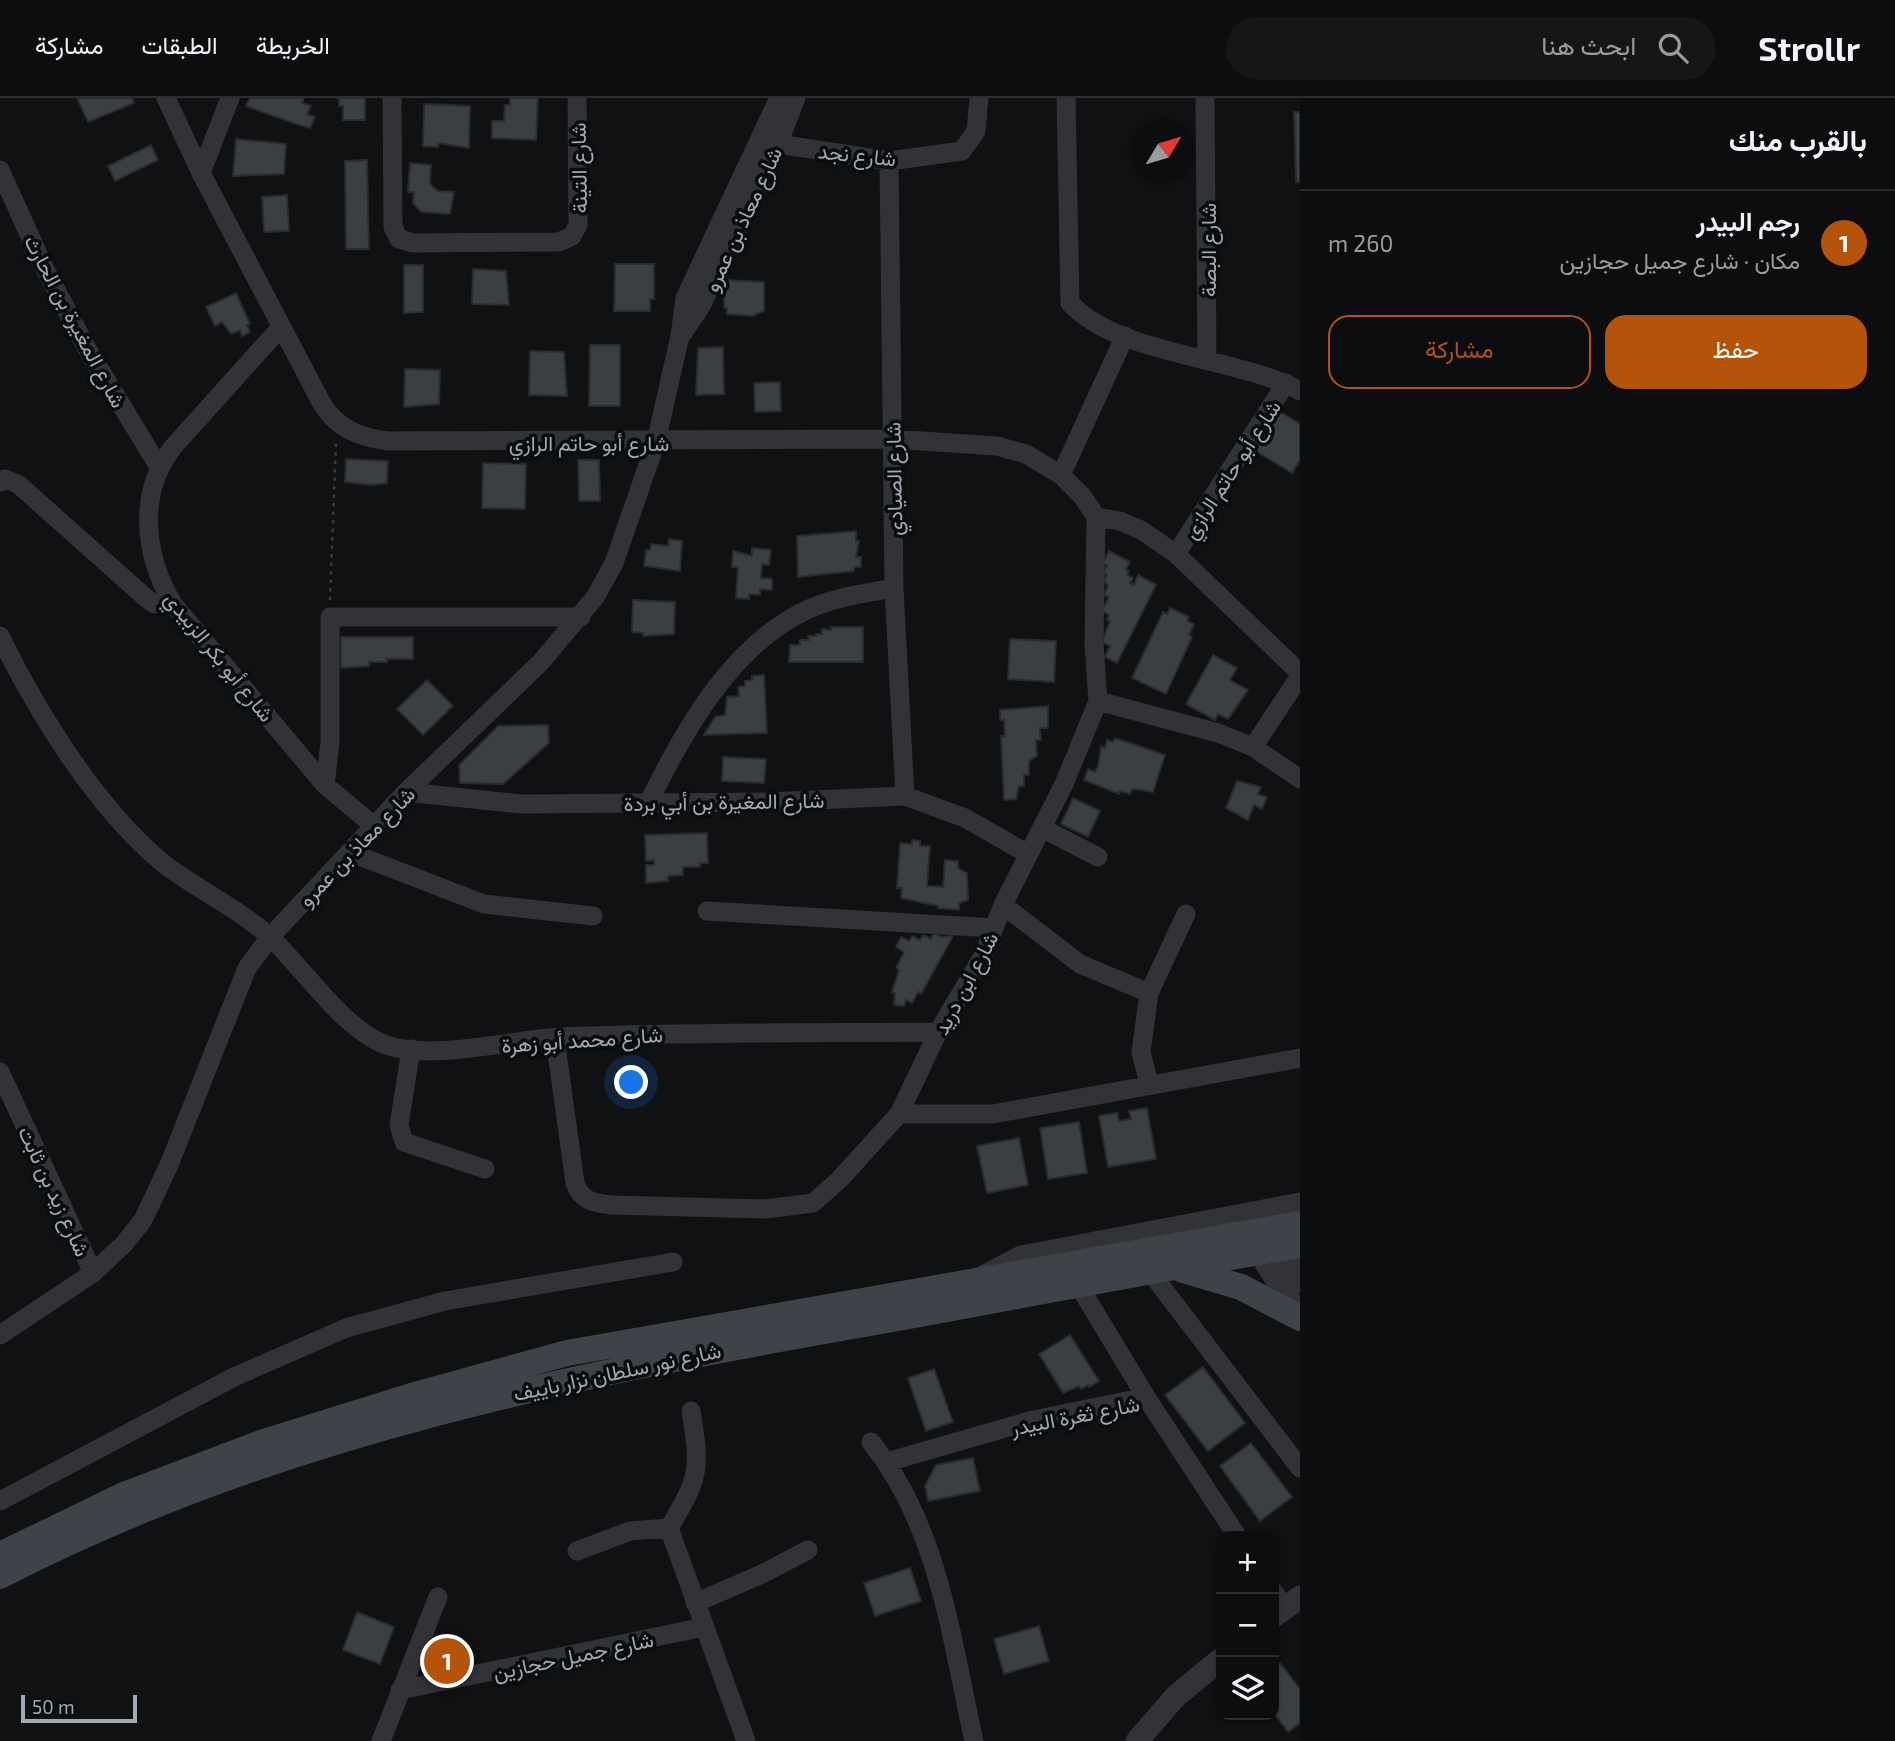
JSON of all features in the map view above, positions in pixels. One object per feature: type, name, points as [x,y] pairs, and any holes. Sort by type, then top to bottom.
[{"type":"main road","points":[[1271,1242],[1300,1224]]},
{"type":"main road","name":"شارع نور سلطان نزار باييف","points":[[0,1555],[61,1524],[186,1470],[333,1419],[453,1384],[617,1342],[972,1281],[1271,1242]]},
{"type":"main road","name":"شارع نور سلطان نزار باييف","points":[[0,1576],[218,1479],[370,1429],[631,1366],[1178,1268],[1271,1242]]},
{"type":"main road","points":[[1178,1268],[1241,1287],[1300,1317]]},
{"type":"street","points":[[166,98],[201,173],[281,327],[321,402],[337,424]]},
{"type":"street","points":[[201,173],[230,98]]},
{"type":"street","name":"شارع التينة","points":[[392,98],[393,226],[399,239],[413,243],[559,242],[572,236],[578,225],[577,98]]},
{"type":"street","name":"شارع معاذ بن عمرو","points":[[0,1335],[93,1273],[124,1244],[153,1202],[247,968],[270,937],[406,792],[541,662],[581,617],[610,571],[656,442],[680,336],[685,298],[779,98]]},
{"type":"street","name":"شارع معاذ بن عمرو","points":[[680,336],[701,306],[778,144],[796,98]]},
{"type":"street","name":"شارع نجد","points":[[778,144],[889,161],[962,151],[976,131],[979,98]]},
{"type":"street","points":[[1066,98],[1070,303],[1078,312],[1125,337],[1296,386]]},
{"type":"street","name":"شارع البصة","points":[[1205,98],[1207,360]]},
{"type":"street","name":"شارع الصيادي","points":[[889,161],[894,589],[905,796]]},
{"type":"street","name":"شارع المغيرة بن الحارث","points":[[0,170],[43,265],[86,347],[159,467]]},
{"type":"street","name":"شارع أبو بكر الزبيدي","points":[[281,327],[173,447],[159,467],[152,486],[149,508],[150,546],[155,570],[173,604],[325,785],[374,826]]},
{"type":"street","points":[[1061,475],[1125,337]]},
{"type":"street","name":"شارع أبو حاتم الرازي","points":[[1176,554],[1296,386]]},
{"type":"street","name":"شارع أبو حاتم الرازي","points":[[337,424],[358,435],[387,441],[892,439],[1013,449],[1061,475],[1083,497],[1096,516],[1120,521],[1141,530],[1176,554],[1300,675]]},
{"type":"street","points":[[0,482],[5,479],[18,484],[146,598],[158,605],[173,604]]},
{"type":"street","name":"شارع ابن دريد","points":[[555,1038],[575,1183],[578,1192],[587,1200],[612,1205],[765,1209],[813,1203],[839,1180],[899,1114],[938,1032],[971,979],[1098,701],[1094,644],[1096,516]]},
{"type":"street","points":[[649,802],[671,758],[701,710],[762,641],[811,608],[835,600],[894,589]]},
{"type":"street","points":[[325,785],[330,741],[330,617],[581,617]]},
{"type":"street","name":"شارع محمد أبو زهرة","points":[[0,636],[50,726],[97,792],[129,830],[164,863],[270,937],[314,986],[367,1035],[386,1045],[411,1049],[486,1046],[555,1038],[688,1032],[938,1032]]},
{"type":"street","points":[[1253,747],[1300,675]]},
{"type":"street","points":[[1098,701],[1218,733],[1253,747],[1300,779]]},
{"type":"street","name":"شارع المغيرة بن أبي بردة","points":[[406,792],[521,804],[769,802],[905,796],[965,818],[1028,854]]},
{"type":"street","points":[[1042,828],[1098,857]]},
{"type":"street","points":[[349,852],[484,904],[593,916]]},
{"type":"street","points":[[1003,905],[1080,964],[1149,993]]},
{"type":"street","points":[[708,911],[995,928]]},
{"type":"street","points":[[1149,1084],[1141,1052],[1149,993],[1186,914]]},
{"type":"street","points":[[411,1049],[399,1125],[404,1142],[485,1170]]},
{"type":"street","points":[[899,1114],[993,1114],[1300,1058]]},
{"type":"street","name":"شارع زيد بن ثابت","points":[[0,1072],[93,1273]]},
{"type":"street","points":[[972,1281],[1021,1255],[1300,1202]]},
{"type":"street","points":[[1271,1242],[1300,1281]]},
{"type":"street","points":[[1271,1242],[1300,1317]]},
{"type":"street","points":[[0,1501],[234,1377],[346,1328],[445,1301],[673,1262]]},
{"type":"street","points":[[1151,1273],[1300,1468]]},
{"type":"street","points":[[1079,1286],[1146,1397]]},
{"type":"street","name":"شارع ثغرة البيدر","points":[[887,1462],[1011,1426],[1146,1397],[1234,1531]]},
{"type":"street","points":[[691,1411],[697,1445],[695,1482],[669,1528],[704,1627],[738,1711],[746,1741]]},
{"type":"street","points":[[871,1442],[905,1490],[931,1556],[974,1741]]},
{"type":"street","points":[[577,1551],[631,1531],[669,1528]]},
{"type":"street","points":[[695,1603],[808,1550]]},
{"type":"street","points":[[381,1741],[438,1597]]},
{"type":"street","name":"شارع جميل حجازين","points":[[400,1690],[704,1627]]},
{"type":"street","points":[[1138,1741],[1176,1696],[1216,1663]]},
{"type":"path","points":[[330,617],[337,424]]},
{"type":"building","points":[[77,98],[132,98],[134,103],[88,122]]},
{"type":"building","points":[[250,98],[304,98],[302,103],[311,106],[307,114],[315,117],[310,128],[299,125],[246,106]]},
{"type":"building","points":[[339,98],[365,98],[365,120],[343,120],[343,106],[339,106]]},
{"type":"building","points":[[510,98],[538,98],[536,140],[492,138],[492,121],[504,121],[505,105],[510,105]]},
{"type":"building","points":[[424,104],[470,106],[469,148],[438,143],[438,147],[423,146]]},
{"type":"building","points":[[1294,112],[1300,112],[1300,182],[1296,182]]},
{"type":"building","points":[[236,139],[286,144],[284,174],[233,176]]},
{"type":"building","points":[[151,145],[158,160],[115,181],[108,166]]},
{"type":"building","points":[[367,160],[369,249],[346,249],[345,161]]},
{"type":"building","points":[[410,163],[431,165],[430,184],[438,191],[454,192],[450,214],[421,212],[413,203],[414,192],[408,192]]},
{"type":"building","points":[[287,195],[289,231],[264,232],[262,197]]},
{"type":"building","points":[[615,264],[654,264],[654,299],[650,299],[650,311],[614,311]]},
{"type":"building","points":[[404,265],[423,265],[423,312],[404,313]]},
{"type":"building","points":[[473,269],[506,271],[509,305],[472,304]]},
{"type":"building","points":[[725,280],[764,282],[764,311],[753,316],[727,314],[727,308],[724,308]]},
{"type":"building","points":[[236,293],[250,324],[247,325],[250,332],[242,336],[240,330],[231,334],[222,322],[215,326],[206,307]]},
{"type":"building","points":[[590,345],[620,345],[620,406],[589,406]]},
{"type":"building","points":[[723,347],[724,394],[696,395],[698,348]]},
{"type":"building","points":[[530,351],[564,352],[567,396],[529,395]]},
{"type":"building","points":[[405,369],[440,370],[439,404],[404,407]]},
{"type":"building","points":[[780,382],[781,411],[755,412],[754,383]]},
{"type":"building","points":[[1277,410],[1300,424],[1300,460],[1292,473],[1254,450]]},
{"type":"building","points":[[346,459],[388,461],[387,483],[371,485],[345,482]]},
{"type":"building","points":[[578,460],[599,460],[600,501],[579,501]]},
{"type":"building","points":[[483,463],[526,464],[525,509],[482,508]]},
{"type":"building","points":[[856,531],[856,541],[859,541],[856,557],[861,557],[861,567],[854,567],[854,571],[798,577],[797,536]]},
{"type":"building","points":[[669,539],[682,541],[680,571],[644,566],[646,550],[650,550],[651,544],[668,546]]},
{"type":"building","points":[[752,548],[771,550],[769,565],[762,564],[761,578],[772,579],[772,590],[760,589],[760,595],[749,594],[749,599],[736,598],[738,567],[732,567],[733,551],[752,556]]},
{"type":"building","points":[[1109,551],[1130,562],[1126,569],[1129,571],[1127,575],[1133,578],[1130,583],[1134,585],[1138,575],[1156,585],[1117,663],[1105,657],[1110,646],[1102,642],[1110,621],[1107,620],[1109,615],[1102,611],[1109,597],[1104,595],[1108,586],[1104,581],[1107,575],[1103,573],[1107,565],[1103,563]]},
{"type":"building","points":[[633,600],[675,602],[674,634],[643,636],[643,633],[632,632]]},
{"type":"building","points":[[1170,608],[1189,617],[1187,621],[1194,624],[1189,635],[1192,637],[1166,694],[1132,678],[1163,612],[1167,614]]},
{"type":"building","points":[[831,627],[863,627],[863,662],[789,662],[790,645],[800,645],[800,640],[809,640],[808,636],[822,634],[822,629],[831,630]]},
{"type":"building","points":[[341,637],[413,637],[413,659],[387,659],[387,662],[369,662],[369,666],[341,668]]},
{"type":"building","points":[[1010,639],[1056,641],[1054,682],[1008,679]]},
{"type":"building","points":[[1213,655],[1237,668],[1230,680],[1248,690],[1228,719],[1218,714],[1215,720],[1186,704]]},
{"type":"building","points":[[764,675],[767,733],[704,735],[715,717],[725,715],[727,697],[739,696],[738,687],[745,686],[745,681],[752,680],[752,676]]},
{"type":"building","points":[[427,680],[453,706],[423,735],[397,709]]},
{"type":"building","points":[[1048,706],[1048,728],[1040,728],[1041,740],[1036,740],[1037,756],[1029,761],[1029,775],[1024,775],[1024,786],[1019,786],[1016,799],[1004,800],[1001,736],[1005,736],[1000,710]]},
{"type":"building","points":[[548,725],[549,743],[503,784],[460,783],[459,765],[498,726]]},
{"type":"building","points":[[1115,738],[1165,755],[1153,792],[1132,789],[1130,794],[1120,791],[1119,794],[1084,780],[1088,769],[1095,772],[1098,766],[1101,746],[1105,748],[1107,740],[1113,742]]},
{"type":"building","points":[[723,757],[766,759],[764,783],[722,781]]},
{"type":"building","points":[[1237,781],[1261,787],[1258,794],[1267,797],[1262,809],[1254,805],[1248,820],[1226,808]]},
{"type":"building","points":[[1073,798],[1100,811],[1088,837],[1061,824]]},
{"type":"building","points":[[707,833],[708,863],[700,863],[700,867],[683,867],[683,875],[668,876],[668,881],[646,883],[646,865],[654,865],[654,860],[646,861],[645,835]]},
{"type":"building","points":[[912,840],[920,841],[920,846],[930,846],[927,886],[943,887],[945,860],[958,861],[958,868],[967,873],[968,900],[959,903],[959,910],[938,908],[901,898],[902,888],[897,888],[900,843],[912,844]]},
{"type":"building","points":[[934,933],[941,937],[953,936],[921,994],[918,992],[912,1003],[906,1000],[904,1006],[894,1005],[895,993],[892,992],[899,970],[896,968],[904,952],[896,947],[901,937],[909,941],[912,936],[920,940],[923,935],[931,939]]},
{"type":"building","points":[[1147,1108],[1156,1159],[1108,1167],[1099,1116],[1117,1113],[1119,1121],[1131,1119],[1129,1111]]},
{"type":"building","points":[[1079,1122],[1087,1173],[1048,1179],[1040,1128]]},
{"type":"building","points":[[1019,1138],[1028,1185],[987,1193],[977,1146]]},
{"type":"building","points":[[1070,1335],[1099,1381],[1089,1387],[1088,1385],[1081,1389],[1079,1386],[1063,1393],[1039,1354]]},
{"type":"building","points":[[1203,1367],[1245,1423],[1208,1451],[1165,1395]]},
{"type":"building","points":[[934,1369],[953,1422],[926,1431],[908,1378]]},
{"type":"building","points":[[1251,1443],[1292,1497],[1260,1521],[1220,1466]]},
{"type":"building","points":[[973,1458],[980,1491],[928,1501],[925,1486],[936,1465]]},
{"type":"building","points":[[910,1568],[921,1601],[875,1616],[864,1583]]},
{"type":"building","points":[[357,1612],[394,1627],[380,1664],[343,1650]]},
{"type":"building","points":[[1039,1626],[1049,1661],[1004,1674],[994,1639]]},
{"type":"building","points":[[1279,1664],[1300,1689],[1300,1723],[1288,1732],[1279,1720]]},
{"type":"place","name":"رجم البيدر","points":[[447,1661]]}]
